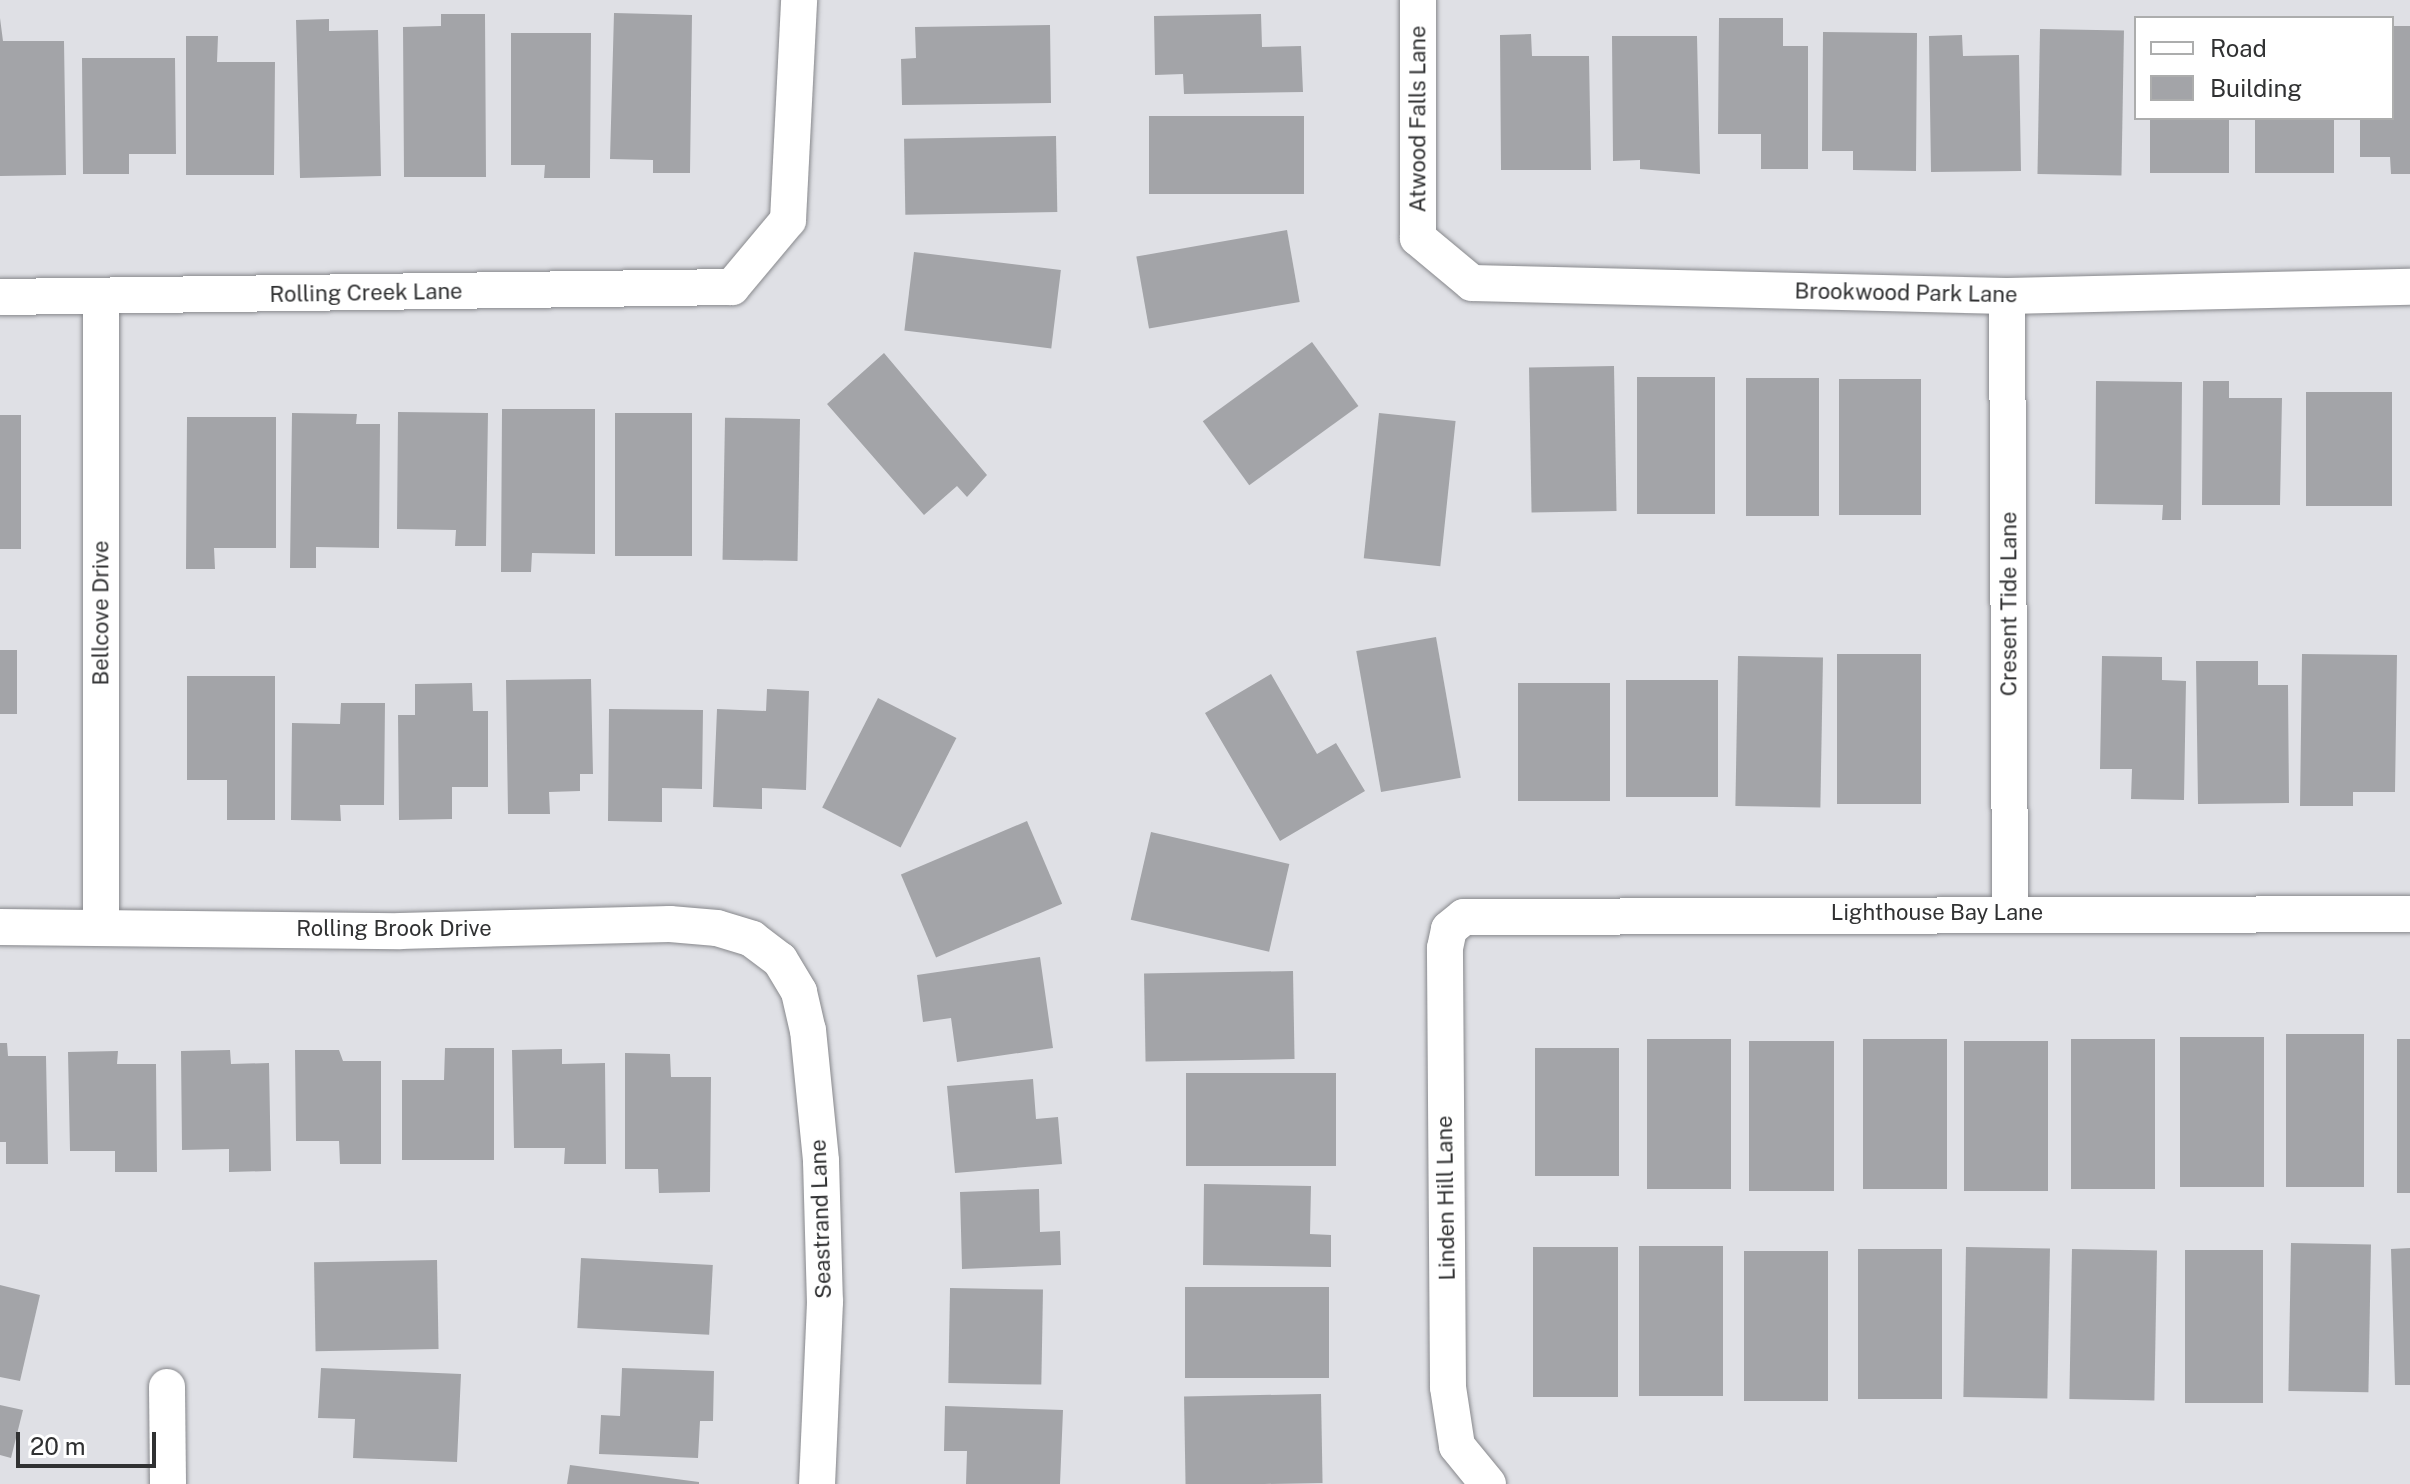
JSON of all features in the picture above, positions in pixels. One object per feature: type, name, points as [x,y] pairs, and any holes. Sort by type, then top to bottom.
[{"type":"street","name":"Rolling Creek Lane","points":[[0,297],[732,287],[788,220],[799,0]]},
{"type":"street","name":"Atwood Falls Lane","points":[[1418,0],[1418,238]]},
{"type":"street","name":"Brookwood Park Lane","points":[[1418,238],[1472,283],[2007,296],[2410,287]]},
{"type":"street","name":"Cresent Tide Lane","points":[[2007,296],[2010,913]]},
{"type":"street","name":"Bellcove Drive","points":[[101,298],[101,927]]},
{"type":"street","name":"Lighthouse Bay Lane","points":[[1464,917],[2410,914]]},
{"type":"street","name":"Linden Hill Lane","points":[[1464,917],[1449,929],[1445,948],[1448,1387],[1457,1446],[1485,1482]]},
{"type":"street","name":"Rolling Brook Drive","points":[[0,927],[400,931],[670,924],[717,928],[752,939],[780,960]]},
{"type":"street","name":"Seastrand Lane","points":[[780,960],[799,992],[808,1030],[821,1161],[825,1302],[817,1484]]},
{"type":"street","points":[[167,1387],[168,1484]]},
{"type":"building","points":[[614,13],[692,15],[690,173],[653,173],[653,160],[610,159]]},
{"type":"building","points":[[441,14],[485,14],[486,177],[404,177],[403,27],[441,26]]},
{"type":"building","points":[[1261,14],[1262,47],[1301,46],[1303,92],[1184,94],[1183,74],[1155,75],[1154,16]]},
{"type":"building","points":[[0,18],[3,41],[64,41],[66,175],[0,176]]},
{"type":"building","points":[[1719,18],[1783,18],[1783,46],[1808,46],[1808,169],[1761,169],[1761,134],[1718,134]]},
{"type":"building","points":[[329,19],[329,31],[378,30],[381,176],[300,178],[296,20]]},
{"type":"building","points":[[1050,25],[1051,103],[902,105],[901,59],[916,58],[915,27]]},
{"type":"building","points":[[2394,26],[2410,26],[2410,174],[2391,174],[2390,157],[2360,157],[2360,120],[2394,120]]},
{"type":"building","points":[[2040,29],[2124,30],[2121,175],[2037,174]]},
{"type":"building","points":[[1823,32],[1917,33],[1916,171],[1853,170],[1853,151],[1822,151]]},
{"type":"building","points":[[511,33],[591,33],[590,178],[544,178],[545,165],[511,165]]},
{"type":"building","points":[[1531,34],[1532,56],[1589,56],[1591,170],[1501,170],[1500,35]]},
{"type":"building","points":[[1962,35],[1963,56],[2019,55],[2021,171],[1931,172],[1929,36]]},
{"type":"building","points":[[186,36],[218,36],[217,62],[275,62],[274,175],[186,175]]},
{"type":"building","points":[[1612,36],[1697,36],[1700,174],[1640,169],[1640,160],[1613,161]]},
{"type":"building","points":[[82,58],[175,58],[176,154],[129,154],[129,174],[83,174]]},
{"type":"building","points":[[1149,116],[1304,116],[1304,194],[1149,194]]},
{"type":"building","points":[[2150,120],[2229,120],[2229,173],[2150,173]]},
{"type":"building","points":[[2255,120],[2334,120],[2334,173],[2255,173]]},
{"type":"building","points":[[1056,136],[1057,212],[905,215],[904,139]]},
{"type":"building","points":[[1287,230],[1300,302],[1149,328],[1136,257]]},
{"type":"building","points":[[914,252],[1061,270],[1051,348],[904,330]]},
{"type":"building","points":[[1312,342],[1358,406],[1249,485],[1203,421]]},
{"type":"building","points":[[884,353],[987,475],[967,497],[957,486],[924,515],[827,404]]},
{"type":"building","points":[[1614,366],[1617,511],[1532,512],[1529,367]]},
{"type":"building","points":[[1637,377],[1715,377],[1715,514],[1637,514]]},
{"type":"building","points":[[1746,378],[1819,378],[1819,516],[1746,516]]},
{"type":"building","points":[[1839,379],[1921,379],[1921,515],[1839,515]]},
{"type":"building","points":[[2096,381],[2182,382],[2181,520],[2162,520],[2163,505],[2095,504]]},
{"type":"building","points":[[2203,381],[2229,381],[2229,398],[2282,398],[2280,505],[2202,505]]},
{"type":"building","points":[[2306,392],[2392,392],[2392,506],[2306,506]]},
{"type":"building","points":[[502,409],[595,409],[595,554],[532,553],[531,572],[501,572]]},
{"type":"building","points":[[398,412],[488,413],[486,546],[455,546],[456,530],[397,529]]},
{"type":"building","points":[[292,413],[357,414],[356,424],[380,424],[379,548],[316,547],[316,568],[290,568]]},
{"type":"building","points":[[615,413],[692,413],[692,556],[615,556]]},
{"type":"building","points":[[1379,413],[1456,421],[1440,566],[1364,558]]},
{"type":"building","points":[[0,415],[21,415],[21,549],[0,549]]},
{"type":"building","points":[[187,417],[276,417],[276,548],[214,548],[215,569],[186,569]]},
{"type":"building","points":[[725,418],[800,419],[798,561],[723,560]]},
{"type":"building","points":[[1436,637],[1461,778],[1381,792],[1356,651]]},
{"type":"building","points":[[0,650],[17,650],[17,714],[0,714]]},
{"type":"building","points":[[1837,654],[1921,654],[1921,804],[1837,804]]},
{"type":"building","points":[[2302,654],[2397,655],[2395,792],[2353,792],[2353,806],[2300,806]]},
{"type":"building","points":[[1738,656],[1823,657],[1820,807],[1735,806]]},
{"type":"building","points":[[2102,656],[2162,657],[2162,680],[2186,681],[2184,800],[2131,799],[2132,769],[2100,769]]},
{"type":"building","points":[[2196,661],[2258,661],[2258,685],[2288,685],[2289,803],[2198,804]]},
{"type":"building","points":[[1271,674],[1317,754],[1336,743],[1365,791],[1280,841],[1205,713]]},
{"type":"building","points":[[187,676],[275,676],[275,820],[227,820],[227,780],[187,780]]},
{"type":"building","points":[[591,679],[593,774],[580,774],[580,791],[549,792],[550,814],[508,814],[506,680]]},
{"type":"building","points":[[1626,680],[1718,680],[1718,797],[1626,797]]},
{"type":"building","points":[[472,683],[473,711],[488,711],[488,787],[452,787],[452,819],[399,820],[398,715],[415,715],[415,684]]},
{"type":"building","points":[[1518,683],[1610,683],[1610,801],[1518,801]]},
{"type":"building","points":[[767,689],[809,691],[806,790],[762,788],[762,809],[713,807],[717,709],[766,711]]},
{"type":"building","points":[[878,698],[956,738],[901,848],[822,808]]},
{"type":"building","points":[[341,703],[385,703],[384,805],[340,805],[341,821],[291,820],[292,723],[340,724]]},
{"type":"building","points":[[609,709],[703,710],[702,789],[662,788],[662,822],[608,821]]},
{"type":"building","points":[[1027,821],[1062,904],[936,957],[901,875]]},
{"type":"building","points":[[1151,832],[1289,864],[1269,952],[1131,920]]},
{"type":"building","points":[[1040,957],[1053,1048],[957,1062],[951,1018],[923,1022],[917,975]]},
{"type":"building","points":[[1293,971],[1295,1059],[1146,1062],[1144,974]]},
{"type":"building","points":[[2286,1034],[2364,1034],[2364,1187],[2286,1187]]},
{"type":"building","points":[[2180,1037],[2264,1037],[2264,1187],[2180,1187]]},
{"type":"building","points":[[1647,1039],[1731,1039],[1731,1189],[1647,1189]]},
{"type":"building","points":[[1863,1039],[1947,1039],[1947,1189],[1863,1189]]},
{"type":"building","points":[[2071,1039],[2155,1039],[2155,1189],[2071,1189]]},
{"type":"building","points":[[2397,1039],[2410,1039],[2410,1193],[2397,1193]]},
{"type":"building","points":[[1749,1041],[1834,1041],[1834,1191],[1749,1191]]},
{"type":"building","points":[[1964,1041],[2048,1041],[2048,1191],[1964,1191]]},
{"type":"building","points":[[0,1043],[7,1043],[8,1056],[46,1056],[48,1164],[6,1164],[6,1142],[0,1142]]},
{"type":"building","points":[[445,1048],[494,1048],[494,1160],[402,1160],[402,1080],[444,1080]]},
{"type":"building","points":[[1535,1048],[1619,1048],[1619,1176],[1535,1176]]},
{"type":"building","points":[[562,1049],[562,1064],[605,1063],[606,1164],[564,1164],[565,1148],[514,1148],[512,1050]]},
{"type":"building","points":[[230,1050],[231,1064],[269,1063],[271,1171],[229,1172],[229,1149],[182,1150],[181,1051]]},
{"type":"building","points":[[295,1050],[339,1050],[343,1061],[381,1061],[381,1164],[340,1164],[339,1141],[296,1141]]},
{"type":"building","points":[[118,1051],[117,1064],[156,1064],[157,1172],[115,1172],[115,1151],[70,1151],[68,1052]]},
{"type":"building","points":[[625,1053],[670,1054],[671,1077],[711,1077],[710,1192],[659,1193],[658,1169],[625,1169]]},
{"type":"building","points":[[1186,1073],[1336,1073],[1336,1166],[1186,1166]]},
{"type":"building","points":[[1033,1079],[1036,1119],[1058,1117],[1062,1164],[955,1173],[947,1086]]},
{"type":"building","points":[[1204,1184],[1311,1186],[1310,1234],[1331,1235],[1331,1267],[1203,1265]]},
{"type":"building","points":[[1039,1189],[1040,1232],[1060,1231],[1061,1265],[962,1269],[960,1192]]},
{"type":"building","points":[[2291,1243],[2371,1244],[2368,1392],[2288,1391]]},
{"type":"building","points":[[1639,1246],[1723,1246],[1723,1396],[1639,1396]]},
{"type":"building","points":[[1533,1247],[1618,1247],[1618,1397],[1533,1397]]},
{"type":"building","points":[[1966,1247],[2050,1248],[2047,1398],[1963,1397]]},
{"type":"building","points":[[2410,1248],[2410,1385],[2395,1385],[2391,1249]]},
{"type":"building","points":[[1858,1249],[1942,1249],[1942,1399],[1858,1399]]},
{"type":"building","points":[[2072,1249],[2157,1250],[2154,1400],[2069,1399]]},
{"type":"building","points":[[2185,1250],[2263,1250],[2263,1403],[2185,1403]]},
{"type":"building","points":[[1744,1251],[1828,1251],[1828,1401],[1744,1401]]},
{"type":"building","points":[[581,1258],[713,1265],[709,1335],[577,1328]]},
{"type":"building","points":[[437,1260],[439,1349],[316,1351],[314,1262]]},
{"type":"building","points":[[0,1285],[40,1295],[20,1381],[0,1377]]},
{"type":"building","points":[[1185,1287],[1329,1287],[1329,1378],[1185,1378]]},
{"type":"building","points":[[950,1288],[1043,1290],[1041,1385],[948,1383]]},
{"type":"building","points":[[321,1368],[461,1374],[457,1462],[353,1458],[355,1419],[318,1418]]},
{"type":"building","points":[[622,1368],[714,1371],[713,1421],[700,1421],[698,1458],[599,1454],[601,1415],[620,1416]]},
{"type":"building","points":[[1321,1394],[1323,1483],[1186,1484],[1184,1396]]},
{"type":"building","points":[[0,1405],[23,1410],[11,1458],[0,1455]]},
{"type":"building","points":[[945,1406],[1063,1410],[1060,1484],[966,1484],[967,1451],[944,1451]]},
{"type":"building","points":[[570,1465],[699,1482],[699,1484],[567,1484]]}]
